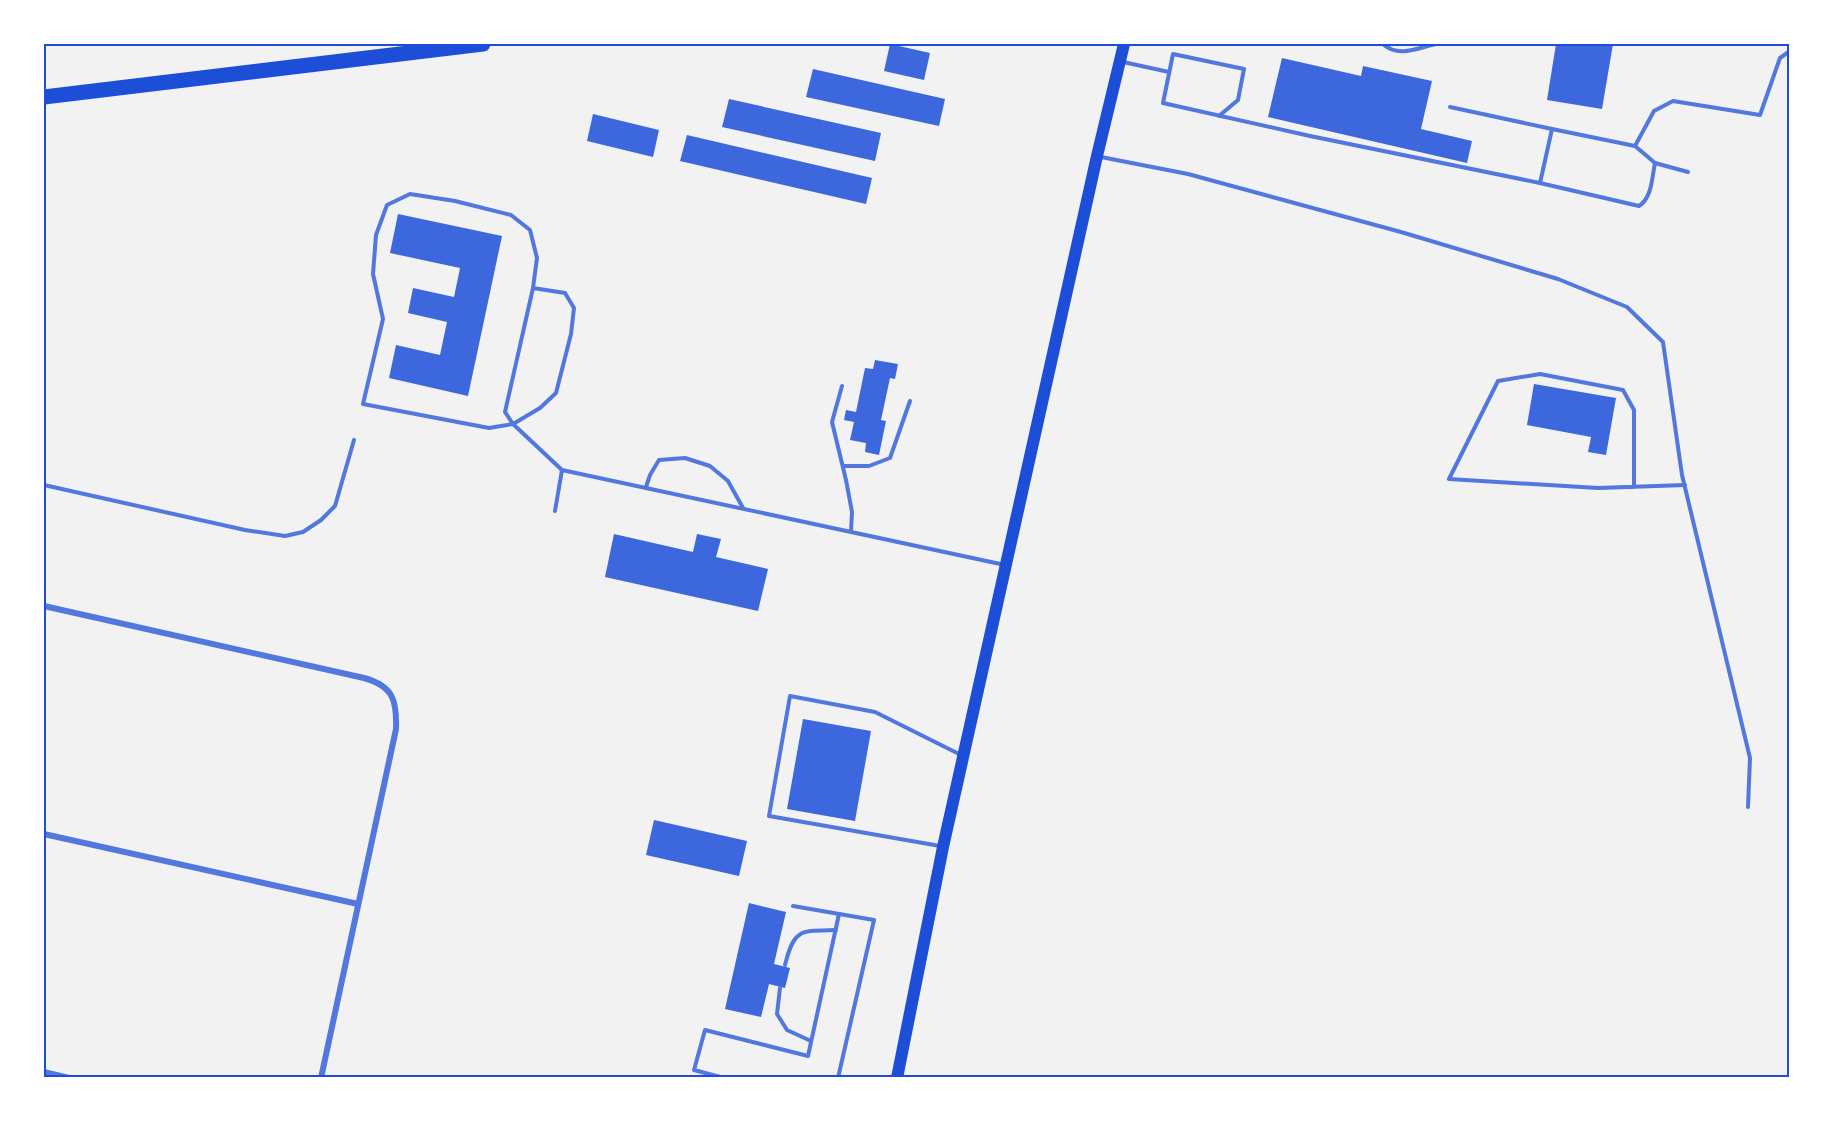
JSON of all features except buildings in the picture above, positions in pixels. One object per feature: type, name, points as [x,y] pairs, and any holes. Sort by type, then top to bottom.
[{"type":"highway","points":[[44,97],[483,44]]},
{"type":"main road","points":[[897,1077],[943,847],[1124,44]]},
{"type":"street","points":[[44,606],[364,678],[378,682],[389,690],[394,701],[396,729],[321,1077]]},
{"type":"street","points":[[44,834],[358,904]]},
{"type":"street","points":[[44,1072],[69,1077]]},
{"type":"lane","points":[[1383,44],[1389,50],[1405,52],[1436,44]]},
{"type":"lane","points":[[1635,146],[1654,111],[1673,100],[1760,115],[1780,58],[1790,51]]},
{"type":"lane","points":[[1219,116],[1238,100],[1244,69],[1173,54],[1162,103],[1219,116],[1639,206],[1644,203],[1649,192],[1655,163]]},
{"type":"lane","points":[[1120,61],[1169,72]]},
{"type":"lane","points":[[1450,107],[1635,146],[1655,163],[1688,172]]},
{"type":"lane","points":[[1540,183],[1552,129]]},
{"type":"lane","points":[[1097,156],[1188,174],[1401,232],[1558,279],[1627,307],[1663,342],[1685,485],[1750,758],[1748,807]]},
{"type":"lane","points":[[533,288],[565,293],[574,308],[571,334],[556,393],[540,408],[513,424],[489,428],[363,404],[384,319],[373,274],[376,235],[387,205],[410,194],[455,201],[511,215],[530,230],[537,258],[533,288],[505,412],[513,424],[562,470],[1005,566]]},
{"type":"lane","points":[[1634,487],[1634,410],[1623,390],[1540,374],[1498,381],[1449,479],[1598,488],[1634,487],[1685,485]]},
{"type":"lane","points":[[842,386],[832,422],[852,513],[851,531]]},
{"type":"lane","points":[[843,466],[868,466],[890,458],[910,401]]},
{"type":"lane","points":[[44,484],[245,530],[285,536],[303,532],[321,520],[335,506],[354,440]]},
{"type":"lane","points":[[646,488],[650,475],[660,460],[685,458],[710,466],[728,481],[743,508]]},
{"type":"lane","points":[[555,512],[562,470]]},
{"type":"lane","points":[[943,847],[769,816],[790,696],[875,712],[964,756]]},
{"type":"lane","points":[[793,906],[874,920],[838,1077]]},
{"type":"lane","points":[[724,1077],[694,1070],[705,1030],[808,1056],[839,914]]},
{"type":"lane","points":[[785,965],[791,943],[805,931],[836,930]]},
{"type":"lane","points":[[780,988],[777,1014],[787,1030],[812,1041]]}]
